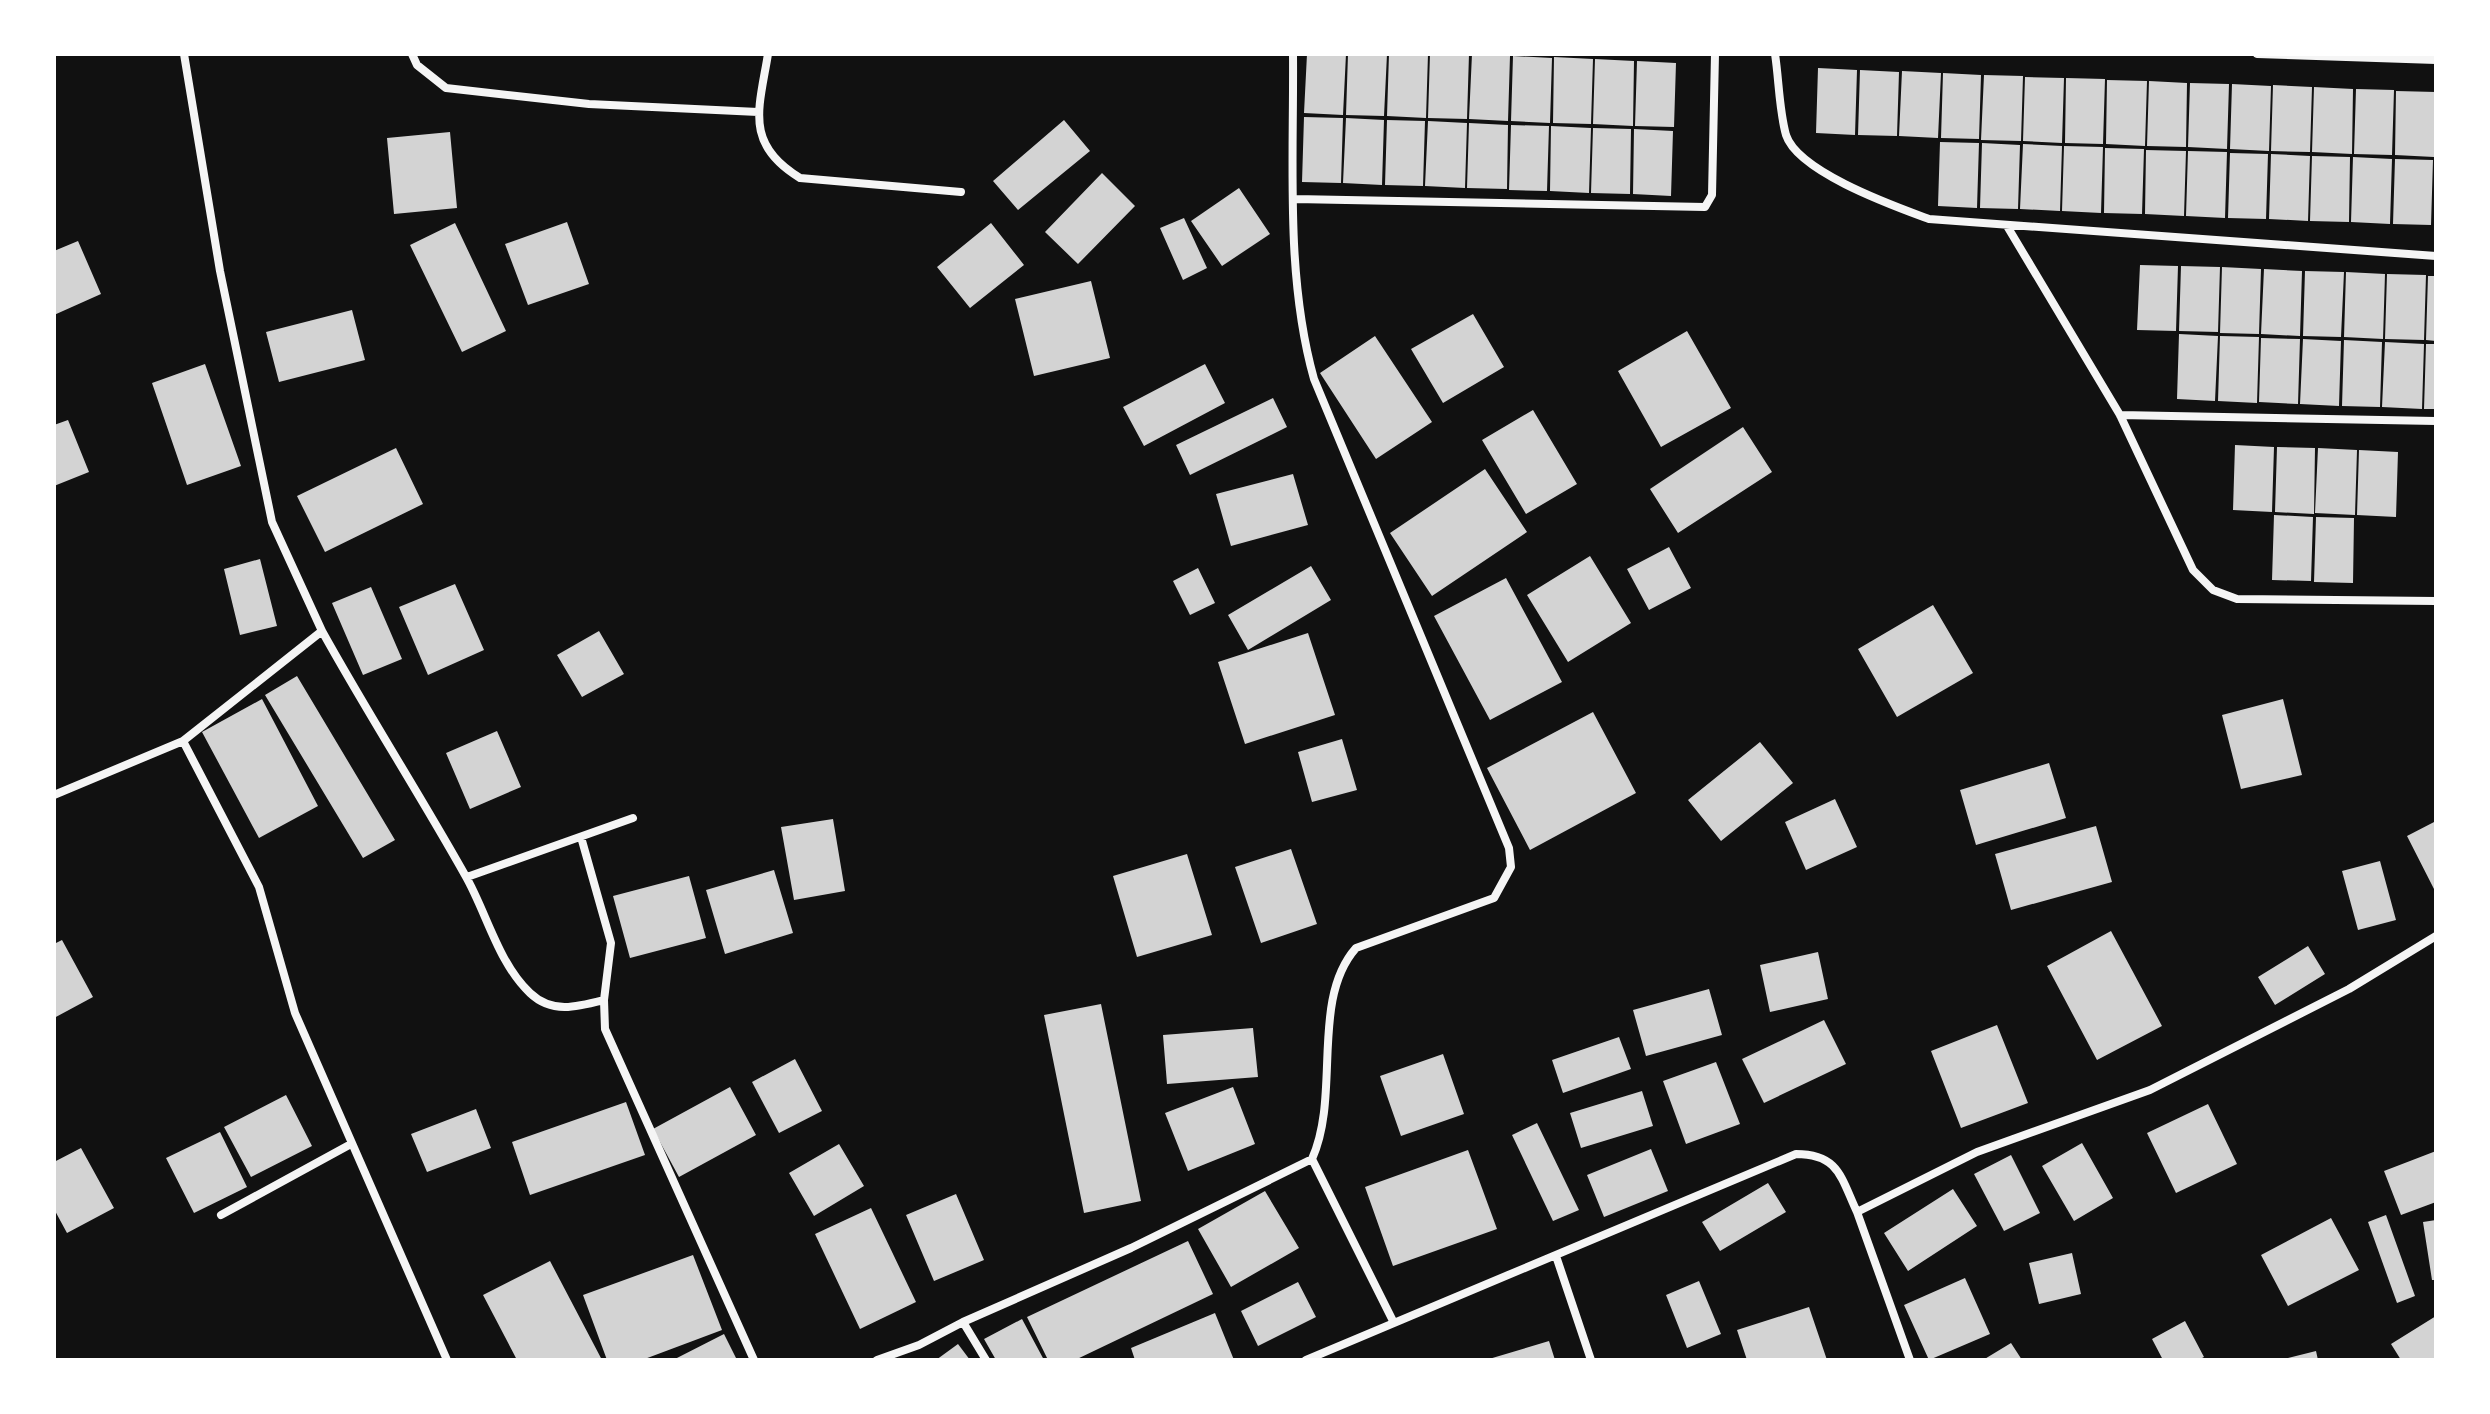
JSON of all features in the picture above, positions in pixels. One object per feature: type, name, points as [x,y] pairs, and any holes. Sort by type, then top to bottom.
[{"type":"street","points":[[184,54],[220,271],[272,522],[322,631],[467,877],[515,975],[530,994],[552,1008],[576,1008],[604,1000]]},
{"type":"street","points":[[412,54],[417,65],[446,88],[589,104],[758,112]]},
{"type":"street","points":[[768,54],[758,112],[763,143],[777,164],[800,178],[961,192]]},
{"type":"street","points":[[877,1360],[919,1345],[963,1322],[1131,1248],[1312,1159],[1326,1120],[1332,1011],[1338,978],[1346,960],[1356,948],[1494,898],[1511,867],[1509,848],[1314,379],[1306,351],[1295,199],[1293,54]]},
{"type":"street","points":[[1295,199],[1705,207],[1712,195],[1715,54]]},
{"type":"street","points":[[1775,54],[1787,138],[1817,168],[1859,193],[1929,219],[2436,256]]},
{"type":"street","points":[[2257,54],[2436,60]]},
{"type":"street","points":[[2007,226],[2120,415],[2193,570],[2213,590],[2237,599],[2436,601]]},
{"type":"street","points":[[2120,415],[2436,421]]},
{"type":"street","points":[[54,795],[183,741],[322,631]]},
{"type":"street","points":[[183,741],[259,887],[295,1013],[447,1360]]},
{"type":"street","points":[[467,877],[633,818]]},
{"type":"street","points":[[581,837],[611,943],[604,1000],[605,1029],[754,1360]]},
{"type":"street","points":[[1857,1212],[1977,1152],[2150,1090],[2349,989],[2436,936]]},
{"type":"street","points":[[221,1215],[351,1144]]},
{"type":"street","points":[[1306,1360],[1796,1154],[1819,1154],[1836,1167],[1857,1212],[1910,1360]]},
{"type":"street","points":[[1312,1159],[1394,1323]]},
{"type":"street","points":[[1556,1256],[1591,1360]]},
{"type":"street","points":[[963,1322],[986,1360]]},
{"type":"building","points":[[1307,54],[1346,54],[1343,115],[1304,113]]},
{"type":"building","points":[[1348,54],[1387,54],[1384,116],[1346,115]]},
{"type":"building","points":[[1389,54],[1428,54],[1426,118],[1387,116]]},
{"type":"building","points":[[1430,54],[1469,54],[1467,119],[1428,118]]},
{"type":"building","points":[[1472,54],[1510,56],[1508,121],[1469,119]]},
{"type":"building","points":[[1513,56],[1552,58],[1550,123],[1511,121]]},
{"type":"building","points":[[1554,57],[1593,59],[1591,124],[1553,123]]},
{"type":"building","points":[[1595,59],[1634,61],[1633,126],[1593,124]]},
{"type":"building","points":[[1637,61],[1676,63],[1674,127],[1635,126]]},
{"type":"building","points":[[1818,68],[1857,70],[1855,135],[1816,133]]},
{"type":"building","points":[[1860,70],[1899,72],[1897,136],[1858,135]]},
{"type":"building","points":[[1902,71],[1941,73],[1938,138],[1899,136]]},
{"type":"building","points":[[1943,73],[1981,75],[1979,139],[1941,138]]},
{"type":"building","points":[[1984,75],[2023,76],[2021,141],[1981,140]]},
{"type":"building","points":[[2025,77],[2064,78],[2062,143],[2023,141]]},
{"type":"building","points":[[2066,78],[2105,79],[2103,144],[2065,143]]},
{"type":"building","points":[[2107,80],[2147,81],[2145,146],[2106,144]]},
{"type":"building","points":[[2149,81],[2187,83],[2186,147],[2147,146]]},
{"type":"building","points":[[2190,83],[2229,84],[2227,149],[2188,147]]},
{"type":"building","points":[[2232,84],[2271,86],[2269,151],[2230,149]]},
{"type":"building","points":[[2273,85],[2312,87],[2310,152],[2271,151]]},
{"type":"building","points":[[2314,87],[2353,89],[2352,154],[2312,152]]},
{"type":"building","points":[[2356,89],[2394,90],[2392,155],[2354,154]]},
{"type":"building","points":[[2396,91],[2436,92],[2434,157],[2395,155]]},
{"type":"building","points":[[1304,117],[1343,118],[1341,183],[1302,182]]},
{"type":"building","points":[[1346,118],[1384,120],[1382,185],[1343,183]]},
{"type":"building","points":[[1064,120],[1090,151],[1018,210],[993,181]]},
{"type":"building","points":[[1387,120],[1425,121],[1423,186],[1385,185]]},
{"type":"building","points":[[1428,121],[1467,123],[1465,188],[1425,186]]},
{"type":"building","points":[[1469,123],[1508,125],[1507,189],[1467,188]]},
{"type":"building","points":[[1511,125],[1549,126],[1547,191],[1509,190]]},
{"type":"building","points":[[1551,126],[1591,128],[1589,193],[1550,191]]},
{"type":"building","points":[[1593,128],[1631,129],[1630,194],[1591,193]]},
{"type":"building","points":[[1634,129],[1673,131],[1671,196],[1633,194]]},
{"type":"building","points":[[450,132],[457,208],[394,214],[387,138]]},
{"type":"building","points":[[1940,142],[1979,143],[1977,208],[1938,206]]},
{"type":"building","points":[[1982,143],[2020,145],[2018,209],[1980,208]]},
{"type":"building","points":[[2023,144],[2062,146],[2060,211],[2020,209]]},
{"type":"building","points":[[2064,146],[2103,147],[2101,213],[2062,211]]},
{"type":"building","points":[[2105,148],[2144,149],[2142,214],[2104,213]]},
{"type":"building","points":[[2146,150],[2186,151],[2184,216],[2145,214]]},
{"type":"building","points":[[2188,151],[2227,152],[2225,218],[2186,216]]},
{"type":"building","points":[[2230,153],[2268,154],[2266,219],[2228,218]]},
{"type":"building","points":[[2271,154],[2310,156],[2308,221],[2269,219]]},
{"type":"building","points":[[2312,156],[2350,157],[2349,222],[2310,221]]},
{"type":"building","points":[[2353,157],[2392,159],[2390,224],[2351,222]]},
{"type":"building","points":[[2395,159],[2433,160],[2431,225],[2393,224]]},
{"type":"building","points":[[1102,173],[1135,206],[1078,264],[1045,232]]},
{"type":"building","points":[[1239,188],[1270,234],[1222,266],[1191,221]]},
{"type":"building","points":[[1184,218],[1207,268],[1183,280],[1160,228]]},
{"type":"building","points":[[567,222],[589,284],[528,305],[505,244]]},
{"type":"building","points":[[455,223],[506,331],[462,352],[410,245]]},
{"type":"building","points":[[991,223],[1024,265],[970,308],[937,267]]},
{"type":"building","points":[[78,241],[101,294],[54,315],[54,251]]},
{"type":"building","points":[[2140,265],[2178,266],[2176,331],[2137,330]]},
{"type":"building","points":[[2181,266],[2220,267],[2218,332],[2179,331]]},
{"type":"building","points":[[2222,267],[2261,269],[2259,334],[2220,333]]},
{"type":"building","points":[[2264,269],[2302,271],[2300,336],[2261,334]]},
{"type":"building","points":[[2305,271],[2344,272],[2341,337],[2303,336]]},
{"type":"building","points":[[2346,272],[2385,274],[2383,339],[2344,337]]},
{"type":"building","points":[[2387,274],[2426,275],[2424,340],[2385,339]]},
{"type":"building","points":[[2428,276],[2436,276],[2436,341],[2426,340]]},
{"type":"building","points":[[1091,281],[1110,358],[1034,376],[1015,299]]},
{"type":"building","points":[[352,310],[365,360],[279,382],[266,332]]},
{"type":"building","points":[[1473,314],[1504,367],[1443,403],[1411,349]]},
{"type":"building","points":[[1687,331],[1731,408],[1661,447],[1618,371]]},
{"type":"building","points":[[2179,334],[2218,336],[2215,401],[2177,399]]},
{"type":"building","points":[[1375,336],[1432,422],[1376,459],[1320,373]]},
{"type":"building","points":[[2220,336],[2259,337],[2257,403],[2218,401]]},
{"type":"building","points":[[2261,338],[2300,339],[2298,404],[2259,402]]},
{"type":"building","points":[[2303,339],[2341,341],[2339,406],[2300,404]]},
{"type":"building","points":[[2344,340],[2382,342],[2380,407],[2342,406]]},
{"type":"building","points":[[2385,342],[2424,344],[2422,409],[2382,407]]},
{"type":"building","points":[[2426,344],[2436,344],[2436,409],[2424,409]]},
{"type":"building","points":[[205,364],[241,466],[187,485],[152,383]]},
{"type":"building","points":[[1205,364],[1225,403],[1144,446],[1123,407]]},
{"type":"building","points":[[1273,398],[1287,427],[1190,475],[1176,445]]},
{"type":"building","points":[[1533,410],[1577,484],[1526,514],[1482,440]]},
{"type":"building","points":[[68,420],[89,472],[54,486],[54,425]]},
{"type":"building","points":[[1743,427],[1772,472],[1678,533],[1650,489]]},
{"type":"building","points":[[2235,445],[2274,447],[2272,512],[2233,510]]},
{"type":"building","points":[[2277,447],[2315,448],[2314,514],[2275,512]]},
{"type":"building","points":[[396,448],[423,504],[325,552],[297,496]]},
{"type":"building","points":[[2318,448],[2357,450],[2355,515],[2315,513]]},
{"type":"building","points":[[2359,450],[2398,452],[2396,517],[2357,515]]},
{"type":"building","points":[[1485,469],[1527,532],[1432,596],[1390,533]]},
{"type":"building","points":[[1293,474],[1308,525],[1231,546],[1216,494]]},
{"type":"building","points":[[2274,515],[2313,517],[2311,581],[2272,580]]},
{"type":"building","points":[[2316,517],[2354,518],[2353,583],[2314,582]]},
{"type":"building","points":[[1669,547],[1691,588],[1649,610],[1627,569]]},
{"type":"building","points":[[1590,556],[1631,623],[1568,662],[1527,595]]},
{"type":"building","points":[[260,559],[277,626],[240,635],[224,569]]},
{"type":"building","points":[[1311,566],[1331,600],[1248,650],[1228,615]]},
{"type":"building","points":[[1198,568],[1215,603],[1190,615],[1173,581]]},
{"type":"building","points":[[1506,578],[1562,682],[1490,720],[1434,616]]},
{"type":"building","points":[[455,584],[484,650],[428,675],[399,607]]},
{"type":"building","points":[[371,587],[402,659],[363,675],[332,603]]},
{"type":"building","points":[[1933,605],[1973,673],[1897,717],[1858,649]]},
{"type":"building","points":[[599,631],[624,674],[582,697],[557,655]]},
{"type":"building","points":[[1308,633],[1335,715],[1245,744],[1218,662]]},
{"type":"building","points":[[297,676],[395,840],[363,858],[265,695]]},
{"type":"building","points":[[262,699],[318,806],[259,838],[202,732]]},
{"type":"building","points":[[2283,699],[2302,775],[2241,789],[2222,715]]},
{"type":"building","points":[[1593,712],[1636,793],[1530,850],[1487,768]]},
{"type":"building","points":[[497,731],[521,787],[470,809],[446,753]]},
{"type":"building","points":[[1342,739],[1357,790],[1312,802],[1298,752]]},
{"type":"building","points":[[1760,742],[1793,783],[1721,841],[1688,800]]},
{"type":"building","points":[[2049,763],[2066,818],[1976,845],[1960,790]]},
{"type":"building","points":[[1835,799],[1857,847],[1806,870],[1785,822]]},
{"type":"building","points":[[833,819],[845,891],[794,900],[781,827]]},
{"type":"building","points":[[2436,821],[2436,888],[2434,889],[2407,836]]},
{"type":"building","points":[[2096,826],[2112,882],[2011,910],[1995,854]]},
{"type":"building","points":[[1291,849],[1317,924],[1261,943],[1235,867]]},
{"type":"building","points":[[1187,854],[1212,935],[1137,957],[1113,876]]},
{"type":"building","points":[[2380,861],[2396,920],[2358,930],[2342,871]]},
{"type":"building","points":[[774,870],[793,933],[725,954],[706,890]]},
{"type":"building","points":[[689,876],[706,938],[630,958],[613,896]]},
{"type":"building","points":[[2111,931],[2162,1026],[2097,1060],[2047,966]]},
{"type":"building","points":[[62,940],[93,997],[54,1018],[54,944]]},
{"type":"building","points":[[2308,946],[2325,974],[2275,1005],[2258,977]]},
{"type":"building","points":[[1818,952],[1828,999],[1770,1012],[1760,965]]},
{"type":"building","points":[[1709,989],[1722,1035],[1646,1056],[1633,1010]]},
{"type":"building","points":[[1101,1004],[1141,1201],[1084,1213],[1044,1015]]},
{"type":"building","points":[[1824,1020],[1846,1064],[1764,1103],[1742,1059]]},
{"type":"building","points":[[1997,1025],[2028,1103],[1961,1128],[1931,1051]]},
{"type":"building","points":[[1253,1028],[1258,1077],[1167,1084],[1163,1035]]},
{"type":"building","points":[[1619,1037],[1631,1069],[1563,1093],[1552,1060]]},
{"type":"building","points":[[1443,1054],[1464,1114],[1401,1136],[1380,1076]]},
{"type":"building","points":[[795,1059],[822,1111],[779,1133],[752,1082]]},
{"type":"building","points":[[1716,1062],[1740,1124],[1686,1144],[1663,1081]]},
{"type":"building","points":[[730,1087],[756,1135],[679,1177],[653,1129]]},
{"type":"building","points":[[1233,1087],[1255,1144],[1188,1171],[1165,1113]]},
{"type":"building","points":[[1642,1091],[1653,1126],[1581,1148],[1570,1113]]},
{"type":"building","points":[[286,1095],[312,1146],[251,1177],[224,1127]]},
{"type":"building","points":[[626,1102],[645,1155],[530,1195],[512,1142]]},
{"type":"building","points":[[2208,1104],[2237,1164],[2176,1193],[2147,1133]]},
{"type":"building","points":[[476,1109],[491,1148],[427,1172],[411,1134]]},
{"type":"building","points":[[1537,1123],[1579,1210],[1553,1221],[1512,1135]]},
{"type":"building","points":[[220,1132],[247,1187],[194,1213],[166,1158]]},
{"type":"building","points":[[2082,1143],[2113,1198],[2074,1221],[2042,1166]]},
{"type":"building","points":[[839,1144],[864,1186],[814,1216],[789,1173]]},
{"type":"building","points":[[81,1148],[114,1208],[67,1233],[54,1209],[54,1162]]},
{"type":"building","points":[[1651,1149],[1668,1191],[1604,1217],[1587,1175]]},
{"type":"building","points":[[1468,1150],[1497,1229],[1393,1266],[1365,1187]]},
{"type":"building","points":[[2436,1151],[2436,1202],[2401,1215],[2384,1171]]},
{"type":"building","points":[[2011,1155],[2040,1213],[2004,1231],[1974,1174]]},
{"type":"building","points":[[1768,1183],[1786,1212],[1720,1251],[1702,1222]]},
{"type":"building","points":[[1953,1189],[1977,1226],[1908,1271],[1884,1233]]},
{"type":"building","points":[[1265,1191],[1299,1248],[1231,1287],[1198,1229]]},
{"type":"building","points":[[956,1194],[984,1260],[934,1281],[906,1215]]},
{"type":"building","points":[[871,1208],[916,1302],[860,1329],[815,1234]]},
{"type":"building","points":[[2386,1215],[2415,1296],[2397,1303],[2368,1222]]},
{"type":"building","points":[[2331,1218],[2359,1270],[2288,1306],[2261,1255]]},
{"type":"building","points":[[2436,1220],[2436,1280],[2432,1280],[2423,1222]]},
{"type":"building","points":[[1188,1241],[1213,1294],[1075,1360],[1048,1360],[1027,1317]]},
{"type":"building","points":[[2072,1253],[2081,1294],[2039,1304],[2029,1263]]},
{"type":"building","points":[[693,1255],[722,1330],[642,1360],[607,1360],[583,1295]]},
{"type":"building","points":[[550,1261],[602,1360],[517,1360],[483,1295]]},
{"type":"building","points":[[1965,1278],[1990,1334],[1929,1360],[1904,1305]]},
{"type":"building","points":[[1699,1281],[1721,1334],[1687,1348],[1666,1295]]},
{"type":"building","points":[[1298,1282],[1316,1317],[1258,1346],[1241,1311]]},
{"type":"building","points":[[1809,1307],[1827,1360],[1747,1360],[1737,1330]]},
{"type":"building","points":[[1215,1313],[1234,1360],[1135,1360],[1131,1348]]},
{"type":"building","points":[[2436,1316],[2436,1359],[2401,1360],[2391,1344]]},
{"type":"building","points":[[1022,1319],[1044,1360],[996,1360],[984,1339]]},
{"type":"building","points":[[2185,1321],[2204,1357],[2198,1360],[2163,1360],[2152,1339]]},
{"type":"building","points":[[724,1334],[737,1360],[673,1360]]},
{"type":"building","points":[[1549,1341],[1555,1360],[1489,1360],[1489,1359]]},
{"type":"building","points":[[2011,1343],[2022,1360],[1983,1360]]},
{"type":"building","points":[[958,1344],[970,1360],[936,1360]]},
{"type":"building","points":[[2316,1351],[2318,1360],[2284,1360],[2284,1359]]}]
